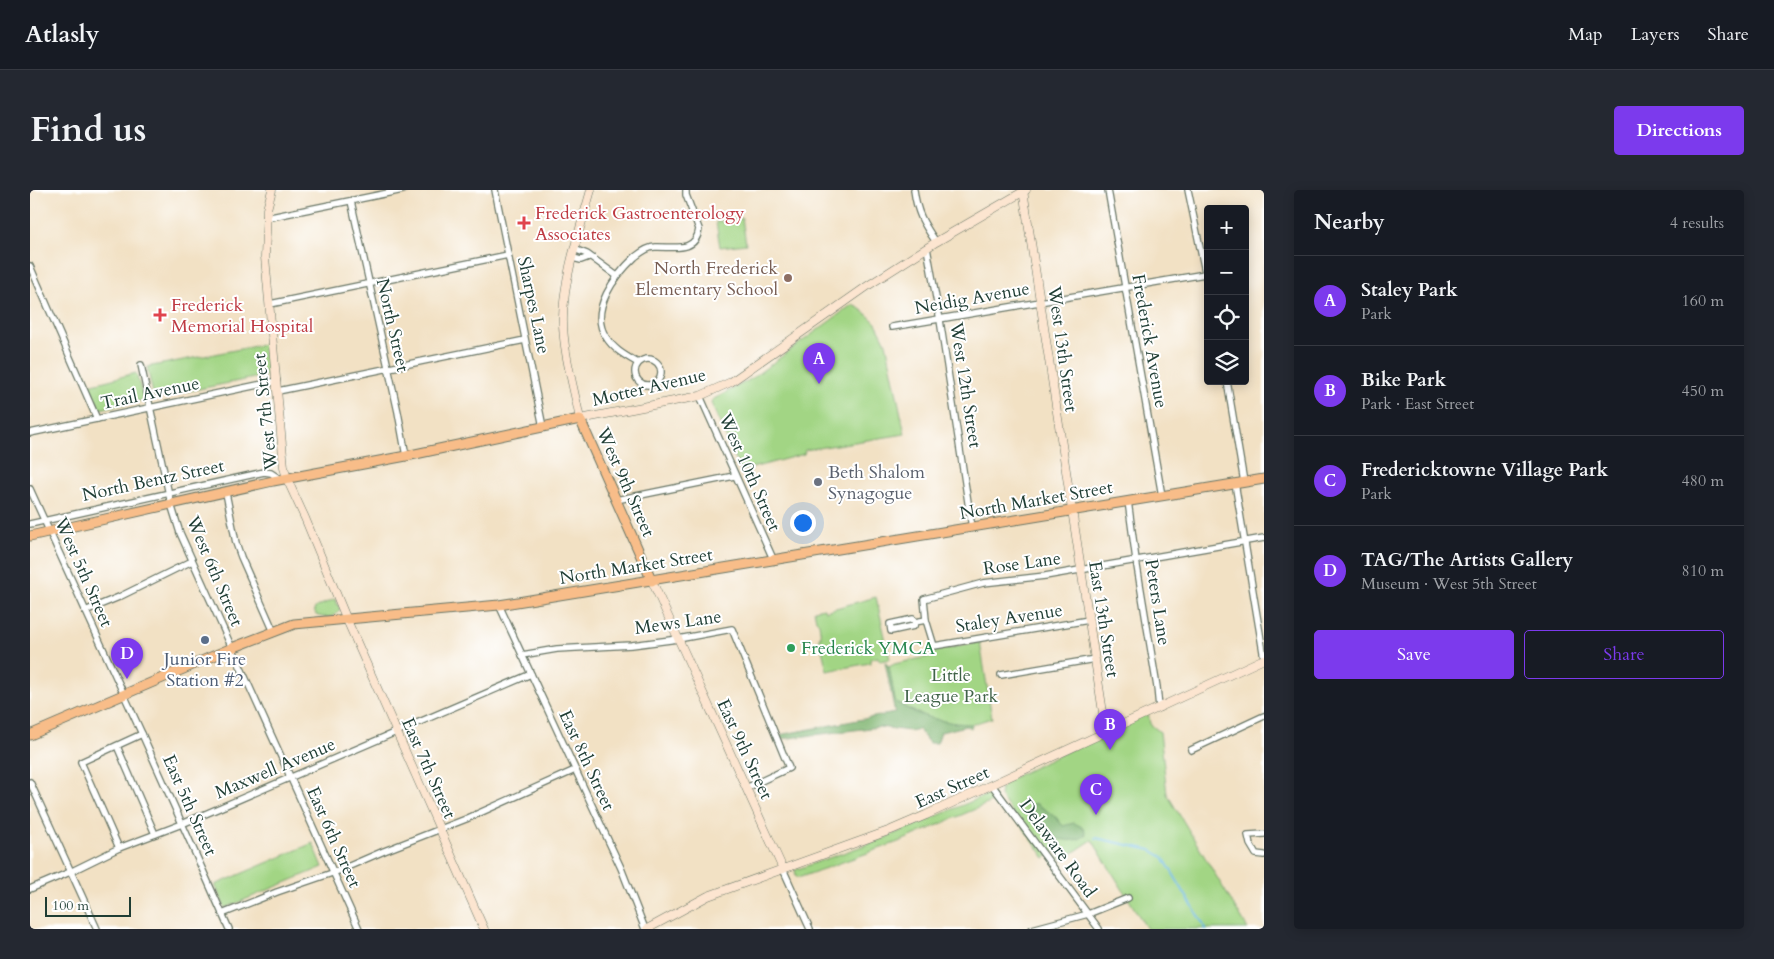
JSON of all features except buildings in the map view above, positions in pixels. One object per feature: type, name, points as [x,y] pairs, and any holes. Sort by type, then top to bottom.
[{"type":"main road","name":"West 7th Street","points":[[272,190],[266,218],[265,257],[278,391],[284,480],[305,518],[347,620]]},
{"type":"main road","name":"West 9th Street","points":[[591,190],[574,253],[562,318],[564,338],[580,419],[652,581]]},
{"type":"main road","name":"Motter Avenue","points":[[284,480],[543,426],[700,396],[731,382],[853,295],[936,242],[1024,190]]},
{"type":"main road","name":"West 13th Street","points":[[1024,190],[1072,511]]},
{"type":"main road","name":"North Market Street","points":[[30,734],[232,648],[294,624],[499,605],[1264,479]]},
{"type":"main road","name":"North Bentz Street","points":[[30,536],[284,480]]},
{"type":"main road","name":"East 13th Street","points":[[1072,511],[1106,732]]},
{"type":"main road","name":"East 9th Street","points":[[652,581],[783,869]]},
{"type":"main road","name":"East 7th Street","points":[[347,620],[484,929]]},
{"type":"main road","name":"East Street","points":[[646,929],[708,896],[891,830],[1264,658]]},
{"type":"street","points":[[266,218],[403,190]]},
{"type":"street","name":"Sharpes Lane","points":[[494,190],[543,426]]},
{"type":"street","points":[[638,363],[617,350],[605,337],[601,313],[603,301],[617,276],[634,258],[646,250],[656,247],[677,248],[694,240],[699,229],[686,195],[686,190]]},
{"type":"street","points":[[914,190],[917,209],[922,221],[936,242]]},
{"type":"street","name":"Frederick Avenue","points":[[1108,190],[1162,496]]},
{"type":"street","points":[[1188,190],[1204,269]]},
{"type":"street","name":"North Street","points":[[351,201],[406,456]]},
{"type":"street","name":"West 12th Street","points":[[927,248],[972,528]]},
{"type":"street","points":[[574,253],[580,260],[589,257],[617,276]]},
{"type":"street","points":[[270,304],[508,255]]},
{"type":"street","points":[[30,266],[98,419]]},
{"type":"street","name":"Neidig Avenue","points":[[892,327],[1204,274]]},
{"type":"street","points":[[278,391],[525,340]]},
{"type":"street","points":[[645,359],[654,360],[657,363],[661,374],[657,382],[649,385],[640,383],[635,376],[638,363],[645,359]]},
{"type":"street","name":"West 6th Street","points":[[141,365],[171,504],[180,533],[232,648]]},
{"type":"street","name":"Trail Avenue","points":[[30,434],[277,381]]},
{"type":"street","points":[[1228,385],[1240,482],[1245,541],[1264,658]]},
{"type":"street","name":"West 10th Street","points":[[700,396],[734,476],[774,561]]},
{"type":"street","name":"North Bentz Street","points":[[30,524],[267,472],[284,480]]},
{"type":"street","points":[[616,500],[734,476]]},
{"type":"street","name":"West 5th Street","points":[[30,489],[123,694]]},
{"type":"street","points":[[226,492],[236,543],[274,632]]},
{"type":"street","name":"Peters Lane","points":[[1128,501],[1159,708]]},
{"type":"street","name":"Rose Lane","points":[[926,620],[924,598],[983,583],[1045,576],[1264,538]]},
{"type":"street","points":[[85,611],[192,561]]},
{"type":"street","name":"East 8th Street","points":[[499,605],[621,868],[646,929]]},
{"type":"street","points":[[915,622],[926,620]]},
{"type":"street","name":"Staley Avenue","points":[[926,620],[934,646],[1089,620]]},
{"type":"street","name":"Mews Lane","points":[[522,655],[557,649],[678,639],[732,629],[789,768],[746,788]]},
{"type":"street","name":"East 6th Street","points":[[232,648],[359,929]]},
{"type":"street","points":[[1001,675],[1095,660]]},
{"type":"street","name":"Maxwell Avenue","points":[[30,889],[119,848],[182,824],[531,674]]},
{"type":"street","name":"East 5th Street","points":[[123,694],[229,929]]},
{"type":"street","points":[[1191,750],[1264,716]]},
{"type":"street","points":[[119,848],[81,762],[142,734]]},
{"type":"street","points":[[117,746],[155,834]]},
{"type":"street","points":[[222,914],[466,819],[575,770]]},
{"type":"street","points":[[30,782],[96,929]]},
{"type":"street","name":"Delaware Road","points":[[992,785],[1099,929]]},
{"type":"street","points":[[1264,834],[1248,836],[1256,854],[1264,855]]},
{"type":"street","name":"East 9th Street","points":[[783,869],[810,929]]},
{"type":"street","points":[[1032,929],[1088,914],[1128,898]]},
{"type":"green space","points":[[742,218],[746,244],[720,247],[716,222]]},
{"type":"green space","points":[[853,304],[876,323],[886,343],[905,434],[805,450],[804,454],[741,471],[711,403],[712,400],[751,379]]},
{"type":"green space","points":[[266,344],[269,375],[154,398],[147,367]]},
{"type":"green space","points":[[136,373],[144,400],[100,409],[89,385]]},
{"type":"green space","points":[[876,597],[890,659],[880,661],[878,657],[870,659],[870,663],[827,671],[819,637],[821,637],[819,623],[816,620],[814,610],[824,608],[825,611]]},
{"type":"green space","points":[[335,599],[340,609],[336,614],[326,617],[316,615],[314,610],[316,607]]},
{"type":"green space","name":"Little League Park","points":[[980,642],[992,718],[973,724],[954,724],[922,715],[895,701],[889,667],[894,664],[931,656],[934,651]]},
{"type":"green space","points":[[885,662],[889,667],[895,701],[921,715],[953,723],[972,724],[971,728],[966,726],[941,732],[937,743],[929,743],[918,729],[909,731],[879,727],[781,739],[779,735],[895,713]]},
{"type":"green space","points":[[1148,712],[1150,724],[1160,732],[1167,794],[1248,929],[1147,929],[1092,840],[1062,860],[1055,851],[1045,858],[1000,796],[1004,782]]},
{"type":"green space","points":[[989,794],[993,794],[994,801],[901,841],[801,877],[796,877],[795,870],[882,839]]},
{"type":"green space","points":[[1035,803],[1055,816],[1063,826],[1074,823],[1084,828],[1086,835],[1072,840],[1048,837],[1050,832],[1031,812],[1029,807]]},
{"type":"green space","points":[[313,843],[323,867],[225,908],[215,885]]},
{"type":"waterway","points":[[1096,838],[1151,850],[1163,857],[1206,929]]},
{"type":"place","name":"Frederick Gastroenterology Associates","points":[[524,223]]},
{"type":"place","name":"North Frederick Elementary School","points":[[788,278]]},
{"type":"place","name":"Frederick Memorial Hospital","points":[[160,315]]},
{"type":"place","name":"Staley Park","points":[[819,384]]},
{"type":"place","name":"Beth Shalom Synagogue","points":[[818,482]]},
{"type":"place","name":"Junior Fire Station #2","points":[[205,640]]},
{"type":"place","name":"Frederick YMCA","points":[[791,648]]},
{"type":"place","name":"TAG/The Artists Gallery","points":[[127,679]]},
{"type":"place","name":"Bike Park","points":[[1110,750]]},
{"type":"place","name":"Fredericktowne Village Park","points":[[1096,815]]}]
